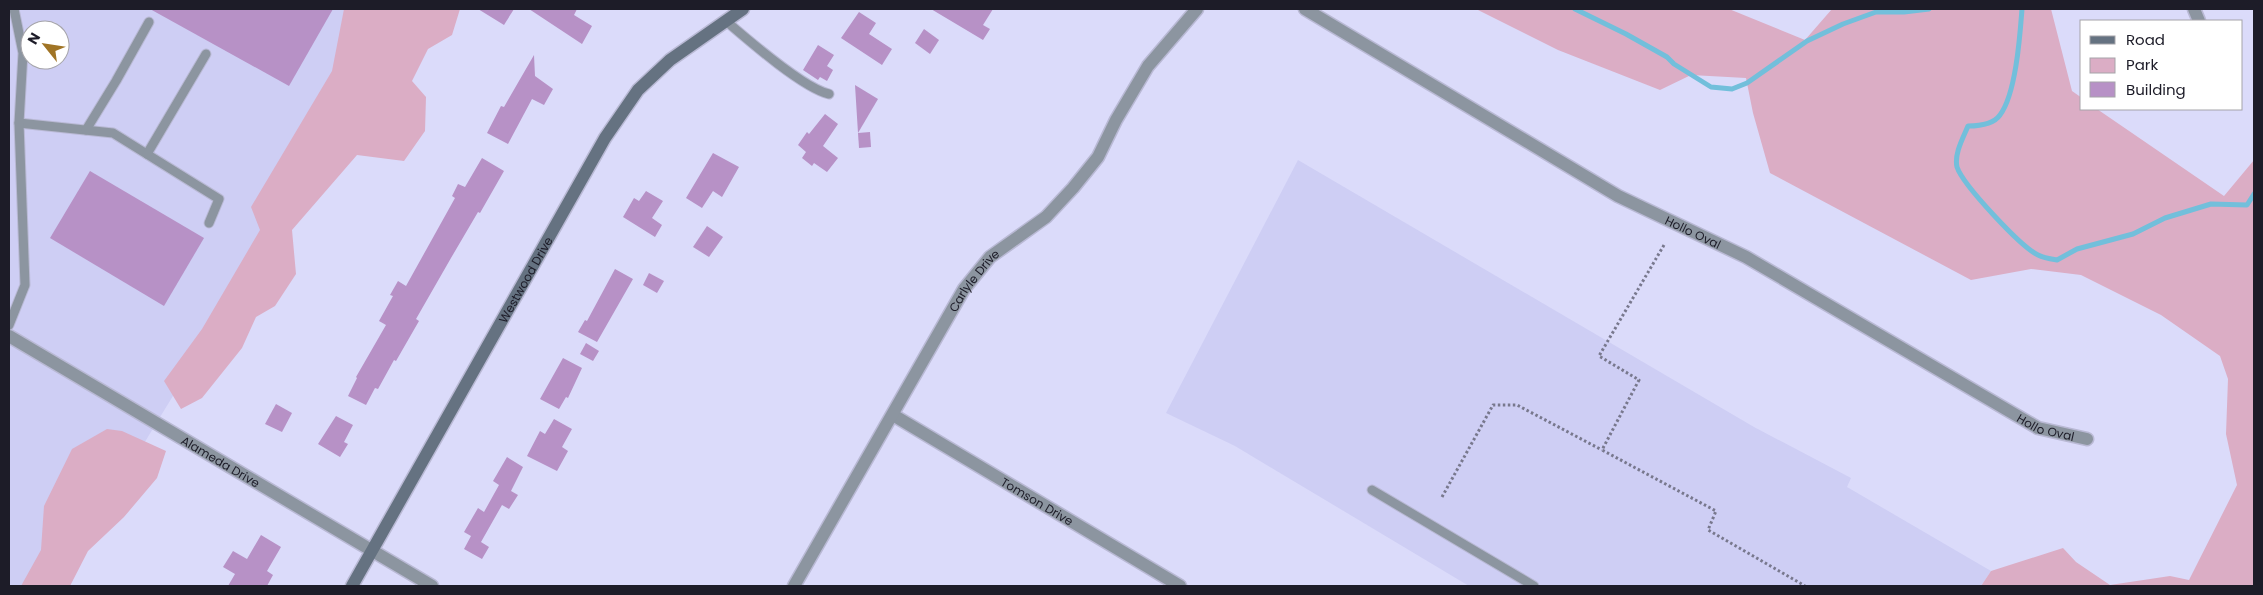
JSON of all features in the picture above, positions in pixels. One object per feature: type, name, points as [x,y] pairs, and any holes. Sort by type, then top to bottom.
[{"type":"street","name":"Westwood Drive","points":[[352,586],[606,138],[638,90],[670,60],[744,9]]},
{"type":"street","name":"Carlyle Drive","points":[[794,586],[964,289],[990,257],[1046,217],[1073,188],[1098,156],[1116,120],[1148,66],[1197,9]]},
{"type":"street","name":"Hollo Oval","points":[[1305,9],[1618,196],[1746,257],[2038,428],[2087,439]]},
{"type":"street","name":"Alameda Drive","points":[[9,336],[432,586]]},
{"type":"street","name":"Tomson Drive","points":[[893,415],[1180,586]]},
{"type":"lane","points":[[9,325],[25,285],[19,123],[22,53],[14,9]]},
{"type":"lane","points":[[726,21],[798,77],[814,88],[829,94]]},
{"type":"lane","points":[[86,130],[149,22]]},
{"type":"lane","points":[[147,154],[206,54]]},
{"type":"lane","points":[[19,123],[113,133],[219,199],[209,223]]},
{"type":"lane","points":[[1372,490],[1534,586]]},
{"type":"path","points":[[1602,450],[1639,380],[1600,356],[1664,245]]},
{"type":"path","points":[[1442,497],[1494,405],[1517,405],[1716,511],[1708,530],[1805,586]]},
{"type":"shaded area","points":[[9,9],[409,9],[57,586],[9,586]]},
{"type":"shaded area","points":[[1298,160],[1754,427],[1851,478],[1847,487],[1991,571],[1981,586],[1469,586],[1235,446],[1166,413]]},
{"type":"green space","points":[[344,9],[460,9],[452,35],[428,49],[412,81],[426,97],[425,131],[404,161],[357,155],[292,230],[296,274],[275,306],[256,317],[242,348],[202,398],[181,409],[164,381],[202,329],[260,230],[251,207],[332,71]]},
{"type":"green space","points":[[1476,9],[1729,9],[1805,40],[1832,9],[2051,9],[2072,91],[2080,97],[2080,110],[2098,110],[2224,196],[2254,160],[2254,586],[1981,586],[1991,571],[2063,548],[2076,562],[2110,585],[2170,576],[2189,580],[2237,485],[2226,434],[2228,379],[2220,356],[2161,315],[2081,275],[2031,269],[1971,280],[1770,173],[1753,113],[1746,78],[1691,75],[1660,90],[1558,50]]},
{"type":"green space","points":[[107,429],[122,431],[166,451],[157,478],[124,517],[88,551],[70,586],[21,586],[41,550],[44,506],[72,449]]},
{"type":"building","points":[[150,9],[333,9],[289,86]]},
{"type":"building","points":[[478,9],[514,9],[504,25]]},
{"type":"building","points":[[529,9],[577,9],[574,15],[592,26],[582,44]]},
{"type":"building","points":[[931,9],[993,9],[983,25],[990,29],[983,40]]},
{"type":"building","points":[[859,12],[876,23],[869,34],[892,49],[882,65],[841,38]]},
{"type":"building","points":[[924,29],[939,40],[930,54],[915,43]]},
{"type":"building","points":[[818,45],[834,55],[827,66],[833,70],[827,81],[820,77],[818,80],[803,70]]},
{"type":"building","points":[[534,55],[535,76],[553,89],[544,105],[532,99],[508,144],[487,133],[501,106],[504,107]]},
{"type":"building","points":[[855,85],[878,99],[858,133]]},
{"type":"building","points":[[825,114],[838,124],[823,146],[838,158],[827,172],[814,163],[812,166],[802,158],[806,152],[798,145],[807,132],[809,134]]},
{"type":"building","points":[[870,132],[871,147],[859,148],[858,133]]},
{"type":"building","points":[[713,153],[739,167],[722,197],[713,191],[702,208],[686,198]]},
{"type":"building","points":[[482,158],[504,171],[451,258],[416,319],[419,321],[378,389],[375,388],[366,405],[348,396],[356,377],[386,325],[379,321],[393,296],[390,295],[398,281],[406,286],[455,198],[452,196],[458,184],[465,187]]},
{"type":"building","points":[[90,171],[204,238],[164,306],[50,238]]},
{"type":"building","points":[[646,191],[663,201],[652,218],[662,225],[655,237],[623,217],[634,198],[639,201]]},
{"type":"building","points":[[707,226],[723,237],[709,257],[693,247]]},
{"type":"building","points":[[615,269],[633,279],[597,342],[578,332],[585,320],[587,321]]},
{"type":"building","points":[[649,273],[664,281],[657,293],[643,285]]},
{"type":"building","points":[[586,343],[599,351],[593,361],[580,354]]},
{"type":"building","points":[[563,358],[582,368],[568,398],[566,397],[559,409],[540,399]]},
{"type":"building","points":[[276,404],[292,413],[282,432],[265,424]]},
{"type":"building","points":[[336,416],[353,425],[344,442],[348,444],[340,457],[318,444]]},
{"type":"building","points":[[554,419],[572,429],[562,447],[568,451],[557,471],[527,456],[540,431],[545,434]]},
{"type":"building","points":[[507,457],[523,467],[511,491],[518,495],[509,509],[502,505],[481,542],[489,547],[482,559],[464,549],[471,536],[464,532],[478,508],[484,512],[499,485],[493,481]]},
{"type":"building","points":[[261,535],[281,547],[267,571],[273,575],[267,586],[228,586],[235,574],[223,567],[233,551],[247,559]]},
{"type":"waterway","points":[[1575,9],[1667,57],[1674,64],[1711,87],[1732,89],[1747,83],[1807,41],[1843,24],[1876,12],[1904,12],[1929,9]]},
{"type":"waterway","points":[[2022,9],[2016,64],[2010,93],[2005,105],[2000,115],[1994,121],[1968,126],[1956,162],[1962,176],[1981,201],[2030,250],[2040,256],[2057,260],[2077,249],[2133,234],[2165,218],[2211,204],[2247,205],[2254,194]]}]
